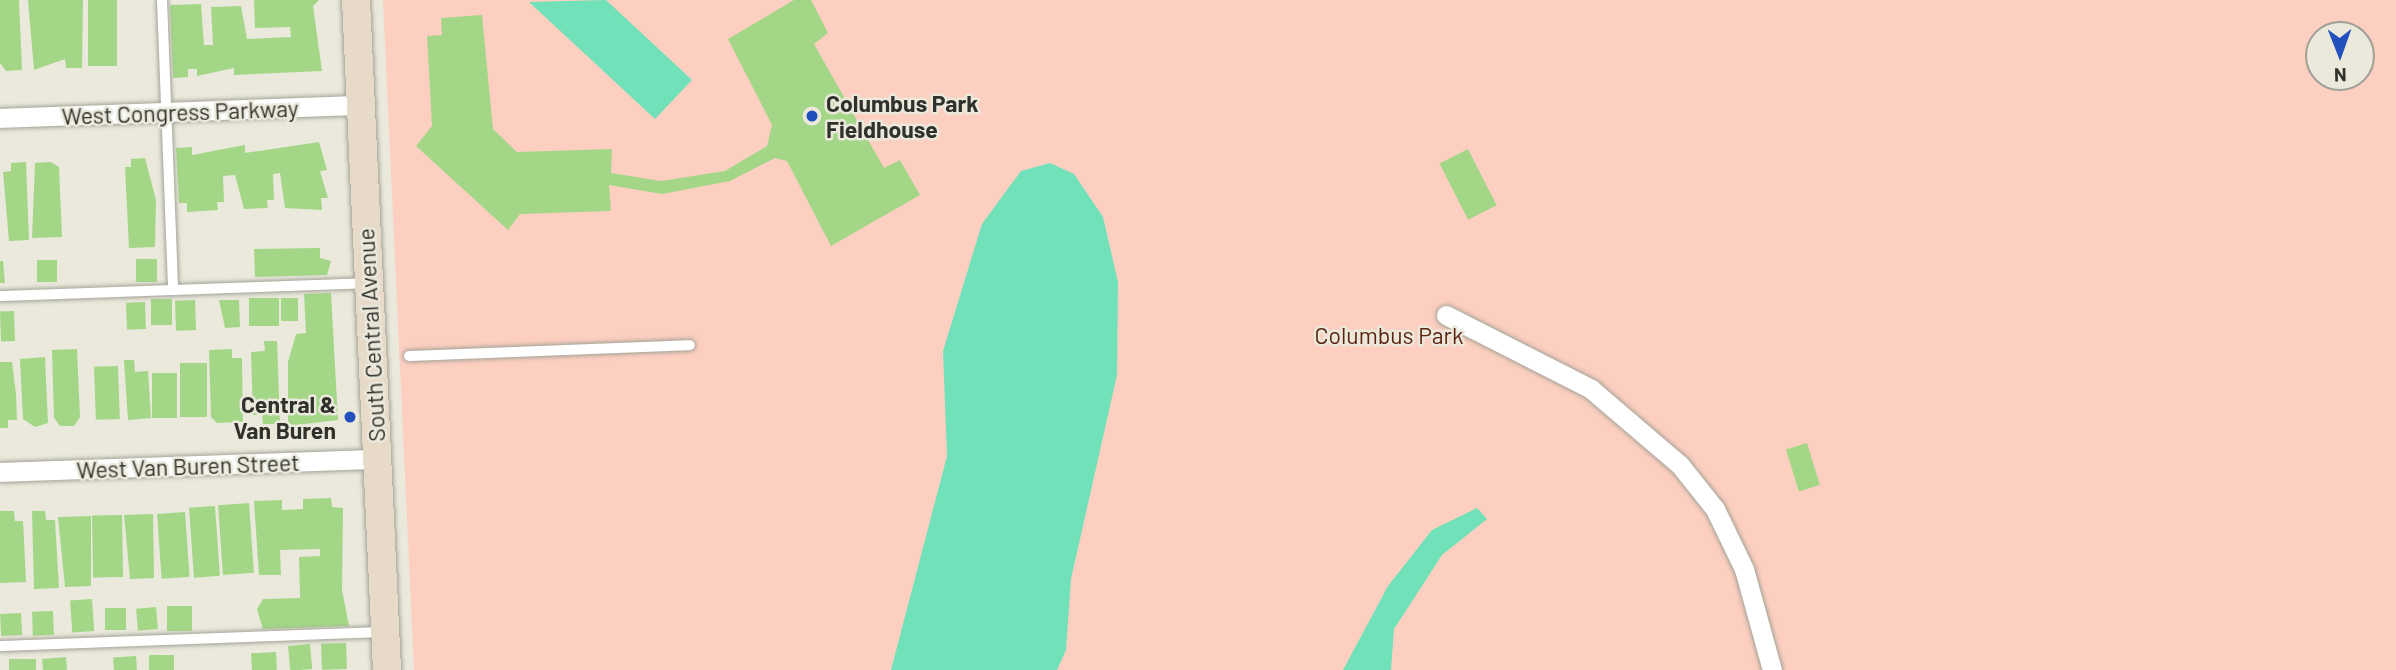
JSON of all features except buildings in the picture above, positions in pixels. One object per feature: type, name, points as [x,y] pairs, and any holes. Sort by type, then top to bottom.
[{"type":"street","name":"South Central Avenue","points":[[356,0],[387,670]]},
{"type":"street","name":"West Congress Parkway","points":[[0,118],[360,106]]},
{"type":"street","points":[[1446,315],[1591,389],[1680,465],[1716,509],[1744,569],[1772,670]]},
{"type":"street","name":"West Van Buren Street","points":[[0,472],[377,459]]},
{"type":"lane","points":[[162,0],[173,290]]},
{"type":"lane","points":[[0,296],[369,283]]},
{"type":"lane","points":[[410,356],[690,345]]},
{"type":"lane","points":[[0,646],[385,632]]},
{"type":"green space","name":"Columbus Park","points":[[383,0],[2396,0],[2396,670],[414,670]]},
{"type":"shaded area","points":[[606,0],[692,80],[655,119],[529,2]]},
{"type":"shaded area","points":[[1050,163],[1074,174],[1103,217],[1118,282],[1117,375],[1071,579],[1066,650],[1057,670],[891,670],[947,456],[943,351],[982,224],[1021,171]]},
{"type":"shaded area","points":[[1477,508],[1487,519],[1442,555],[1394,629],[1391,670],[1343,670],[1388,586],[1432,530]]},
{"type":"place","name":"Columbus Park Fieldhouse","points":[[812,116]]},
{"type":"place","name":"Central & Van Buren","points":[[350,417]]}]
